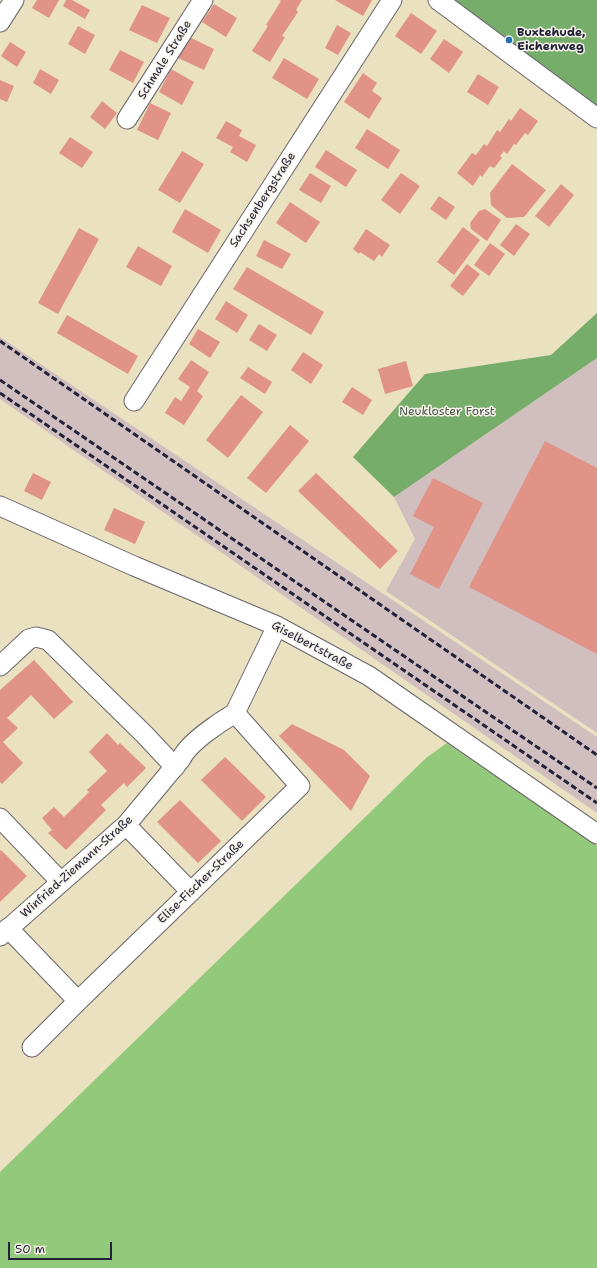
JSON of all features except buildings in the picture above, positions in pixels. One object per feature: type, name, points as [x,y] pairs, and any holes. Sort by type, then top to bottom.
[{"type":"street","points":[[0,22],[14,0]]},
{"type":"street","name":"Schmale Straße","points":[[127,119],[203,0]]},
{"type":"street","name":"Sachsenbergstraße","points":[[134,401],[392,0]]},
{"type":"street","points":[[438,0],[597,118]]},
{"type":"street","name":"Giselbertstraße","points":[[0,506],[134,566],[277,626],[369,676],[597,834]]},
{"type":"street","points":[[235,713],[277,626]]},
{"type":"street","points":[[0,666],[29,639],[36,637],[48,640],[144,734],[175,767]]},
{"type":"street","name":"Winfried-Ziemann-Straße","points":[[4,932],[126,825],[175,767],[185,751],[222,721],[235,713]]},
{"type":"street","name":"Elise-Fischer-Straße","points":[[32,1047],[300,786],[235,713]]},
{"type":"street","points":[[0,818],[61,882]]},
{"type":"street","points":[[126,825],[191,892]]},
{"type":"street","points":[[4,932],[78,1001]]},
{"type":"shaded area","points":[[0,337],[597,737],[597,813],[0,399]]},
{"type":"shaded area","points":[[597,358],[597,733],[386,591],[415,539],[394,497]]},
{"type":"green space","points":[[446,0],[597,0],[597,114]]},
{"type":"green space","name":"Neukloster Forst","points":[[597,313],[597,358],[394,497],[353,457],[425,374],[551,355]]},
{"type":"green space","points":[[447,743],[597,846],[597,1268],[0,1268],[0,1172],[426,758]]},
{"type":"railway","points":[[0,341],[597,755]]},
{"type":"railway","points":[[0,380],[597,788]]},
{"type":"railway","points":[[0,393],[597,803]]},
{"type":"place","name":"Buxtehude, Eichenweg","points":[[509,40]]}]
